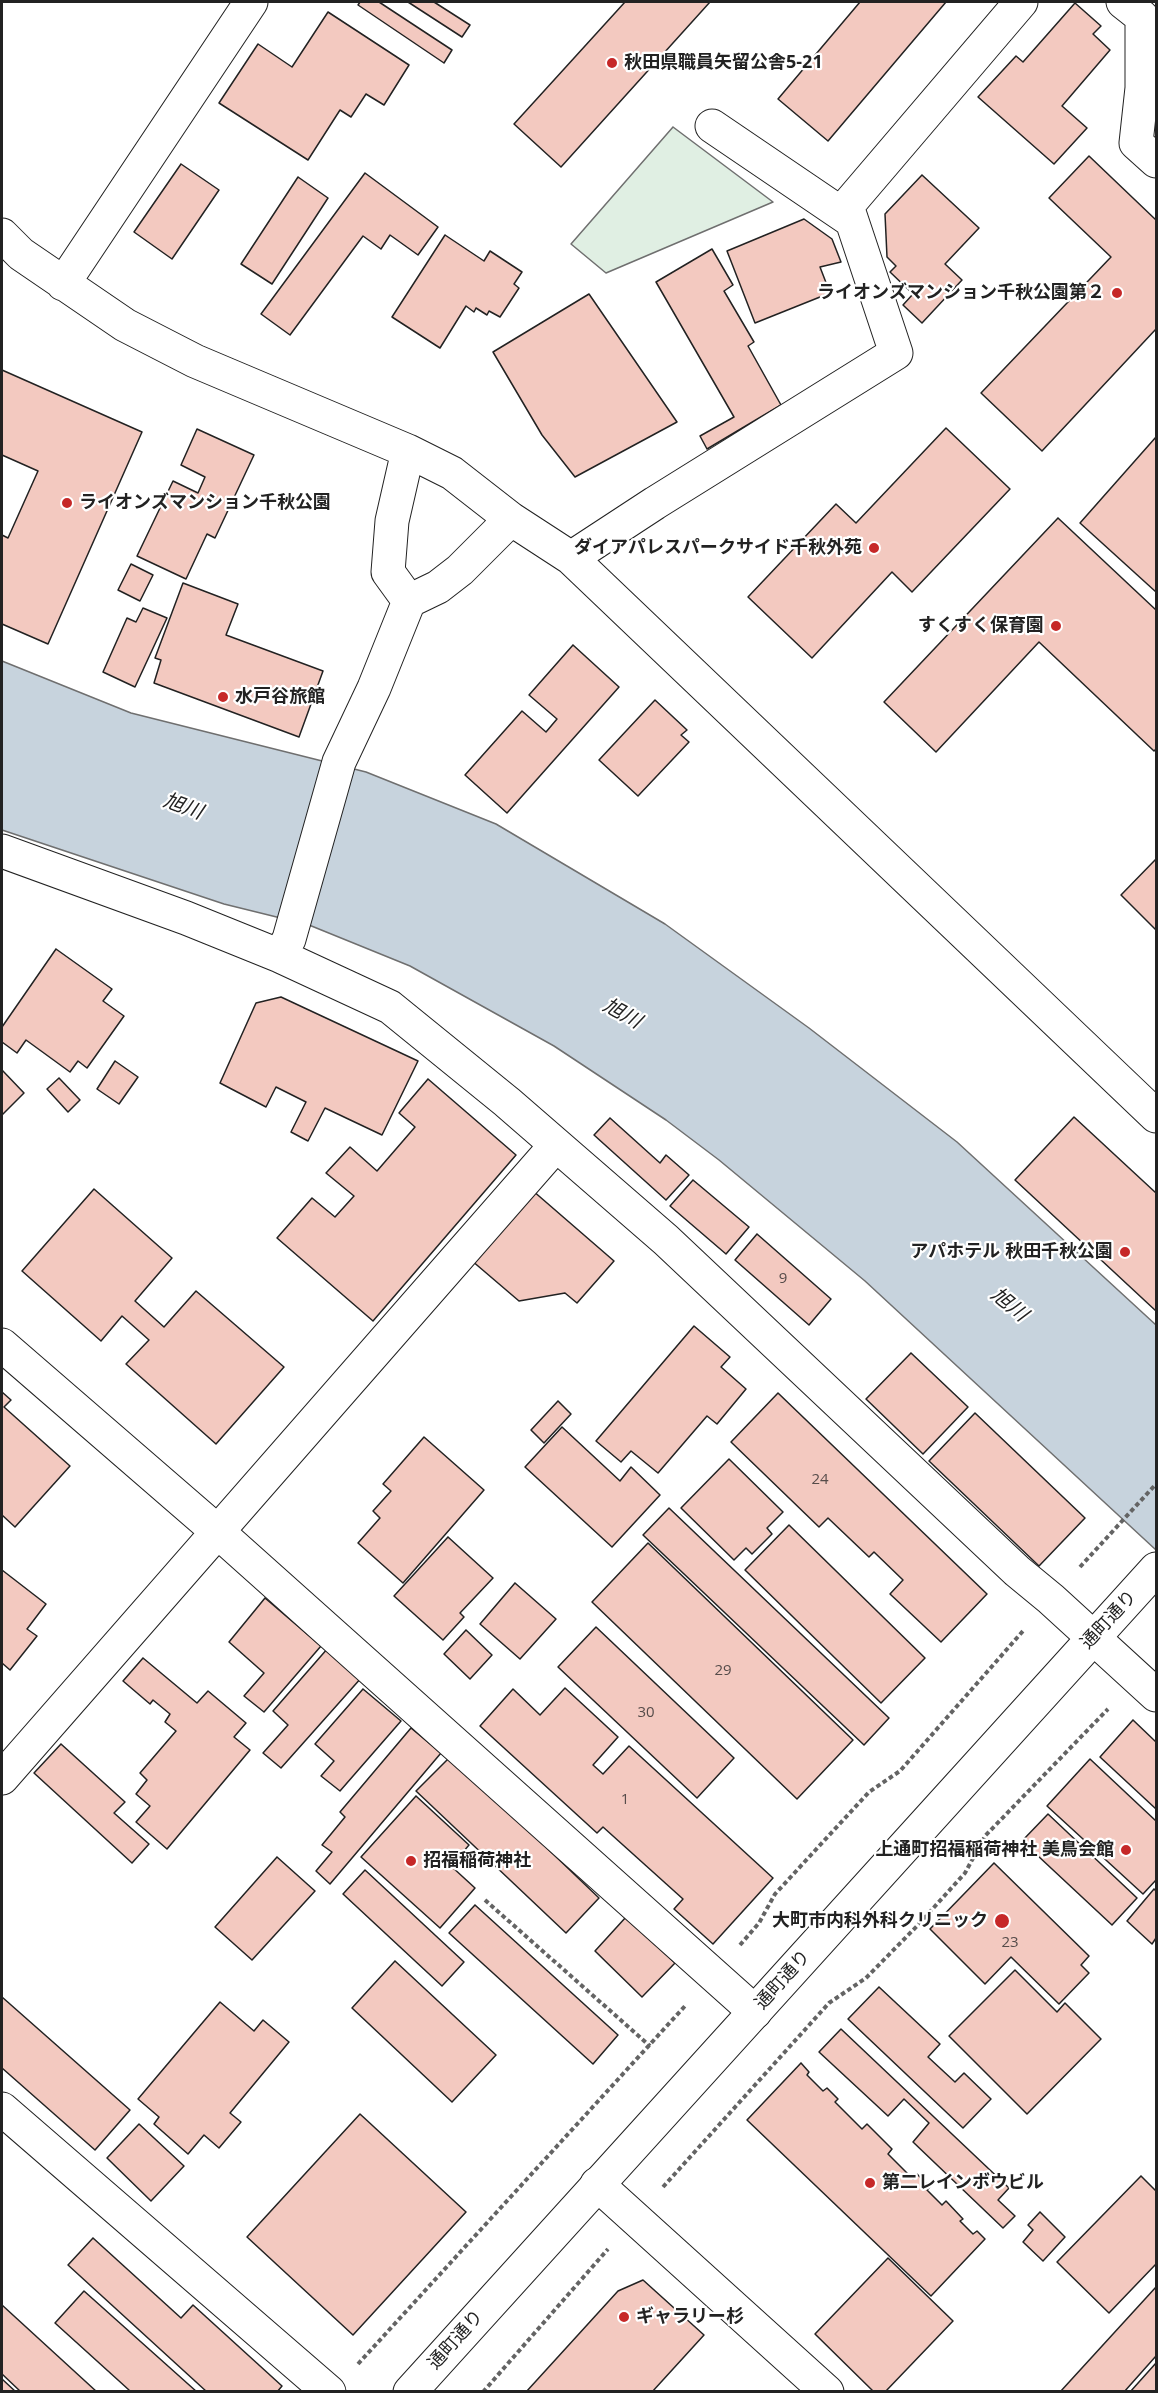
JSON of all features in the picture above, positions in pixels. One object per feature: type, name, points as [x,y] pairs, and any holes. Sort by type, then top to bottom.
[{"type":"street","points":[[63,284],[251,2]]},
{"type":"street","points":[[571,558],[655,502],[896,353],[847,206],[1021,2]]},
{"type":"street","points":[[1123,2],[1142,17],[1149,89],[1136,143],[1156,161]]},
{"type":"street","points":[[712,126],[852,221]]},
{"type":"street","points":[[2,235],[21,254],[124,325],[195,361],[452,473],[511,519],[571,558],[1156,1116]]},
{"type":"street","points":[[408,452],[392,521],[388,572],[409,601]]},
{"type":"street","points":[[284,947],[339,762],[374,688],[409,601],[438,588],[460,570],[511,519]]},
{"type":"street","points":[[2,851],[186,918],[284,947],[390,1007],[556,1144],[666,1240],[1009,1563],[1147,1687]]},
{"type":"street","points":[[2,1778],[556,1144]]},
{"type":"street","points":[[2,1345],[218,1532],[754,2013]]},
{"type":"street","name":"通町通り","points":[[410,2391],[1156,1569]]},
{"type":"street","points":[[2,2109],[329,2391]]},
{"type":"street","points":[[597,2184],[828,2391]]},
{"type":"path","points":[[1111,1532],[1156,1484]]},
{"type":"path","points":[[483,2391],[829,2003],[866,1978],[918,1925],[965,1873],[985,1836],[1147,1687]]},
{"type":"path","points":[[485,1900],[650,2046]]},
{"type":"green space","points":[[673,127],[773,202],[606,273],[571,244]]},
{"type":"water","name":"旭川","points":[[2,661],[131,713],[366,772],[496,824],[665,924],[809,1028],[957,1142],[1156,1325],[1156,1550],[865,1281],[719,1160],[666,1120],[554,1046],[410,966],[309,925],[224,904],[2,830]]},
{"type":"building","points":[[360,2],[379,2],[452,50],[444,63],[358,5]]},
{"type":"building","points":[[408,2],[434,2],[470,25],[462,37]]},
{"type":"building","name":"秋田県職員矢留公舎5-21","points":[[625,2],[710,2],[561,167],[514,124]]},
{"type":"building","points":[[860,2],[946,2],[828,141],[778,99]]},
{"type":"building","points":[[1075,3],[1101,26],[1093,34],[1110,50],[1062,106],[1087,128],[1054,164],[978,97],[1016,56],[1023,62]]},
{"type":"building","points":[[328,12],[409,65],[384,105],[366,94],[351,117],[340,110],[308,160],[219,103],[258,44],[292,67]]},
{"type":"building","name":"ライオンズマンション千秋公園第２","points":[[1089,156],[1156,220],[1156,329],[1042,451],[981,393],[1111,257],[1049,198]]},
{"type":"building","points":[[181,164],[219,190],[172,259],[134,232]]},
{"type":"building","points":[[365,173],[438,227],[418,255],[390,235],[381,249],[363,236],[290,335],[261,314]]},
{"type":"building","points":[[922,175],[979,228],[945,264],[962,280],[922,323],[903,305],[913,294],[890,272],[896,266],[887,257],[885,214]]},
{"type":"building","points":[[298,177],[328,198],[272,284],[241,264]]},
{"type":"building","points":[[804,219],[832,239],[841,262],[820,267],[830,293],[755,323],[727,251]]},
{"type":"building","points":[[445,235],[484,261],[490,251],[522,272],[514,284],[519,288],[500,317],[489,311],[487,315],[476,308],[474,312],[466,306],[440,348],[392,317]]},
{"type":"building","points":[[712,249],[733,285],[724,291],[754,342],[748,346],[781,405],[707,449],[700,436],[734,417],[656,282]]},
{"type":"building","points":[[589,294],[677,422],[575,477],[542,435],[493,352]]},
{"type":"building","name":"ライオンズマンション千秋公園","points":[[2,370],[142,432],[48,644],[2,624],[2,535],[8,538],[38,471],[2,455]]},
{"type":"building","name":"ダイアパレスパークサイド千秋外苑","points":[[946,428],[1010,489],[912,592],[892,572],[812,658],[748,597],[836,504],[856,523]]},
{"type":"building","points":[[197,429],[254,455],[215,538],[207,534],[186,579],[137,556],[173,481],[198,493],[205,477],[181,465]]},
{"type":"building","points":[[1156,437],[1156,592],[1080,523]]},
{"type":"building","name":"すくすく保育園","points":[[1058,518],[1156,610],[1156,749],[1154,751],[1039,642],[936,752],[884,702]]},
{"type":"building","points":[[131,564],[153,575],[140,601],[118,590]]},
{"type":"building","points":[[183,583],[238,604],[226,635],[323,671],[299,737],[154,683],[161,660],[155,658]]},
{"type":"building","points":[[143,608],[167,618],[135,687],[103,672],[127,618],[136,622]]},
{"type":"building","points":[[573,645],[619,687],[507,813],[465,775],[522,711],[546,732],[557,719],[529,695]]},
{"type":"building","points":[[655,700],[687,730],[681,735],[689,742],[638,796],[599,760]]},
{"type":"building","points":[[1156,859],[1156,930],[1121,895]]},
{"type":"building","points":[[56,949],[112,989],[103,1001],[124,1016],[87,1068],[78,1061],[70,1072],[26,1040],[17,1053],[2,1042],[2,1027]]},
{"type":"building","points":[[281,997],[418,1061],[382,1135],[325,1108],[308,1141],[291,1132],[306,1102],[276,1087],[266,1107],[220,1083],[256,1003]]},
{"type":"building","points":[[115,1061],[138,1077],[119,1104],[97,1089]]},
{"type":"building","points":[[2,1070],[24,1093],[2,1115]]},
{"type":"building","points":[[59,1078],[80,1100],[68,1112],[47,1089]]},
{"type":"building","points":[[428,1079],[516,1155],[373,1321],[277,1238],[312,1198],[335,1217],[354,1196],[326,1173],[350,1147],[377,1171],[415,1127],[399,1113]]},
{"type":"building","name":"アパホテル 秋田千秋公園","points":[[1074,1117],[1156,1193],[1156,1311],[1015,1180]]},
{"type":"building","points":[[610,1118],[660,1163],[666,1155],[689,1175],[666,1200],[594,1135]]},
{"type":"building","points":[[693,1180],[749,1227],[726,1254],[670,1206]]},
{"type":"building","points":[[94,1189],[172,1258],[135,1301],[164,1327],[196,1291],[284,1367],[216,1444],[126,1364],[149,1340],[122,1316],[101,1341],[22,1271]]},
{"type":"building","points":[[532,1190],[614,1261],[577,1303],[565,1293],[519,1301],[471,1260]]},
{"type":"building","points":[[757,1234],[831,1299],[809,1325],[735,1260]]},
{"type":"building","points":[[694,1326],[730,1357],[721,1367],[746,1389],[717,1424],[707,1416],[658,1473],[631,1451],[621,1462],[596,1441]]},
{"type":"building","points":[[911,1353],[968,1407],[923,1454],[866,1399]]},
{"type":"building","points":[[2,1392],[11,1400],[4,1407],[70,1466],[15,1527],[2,1515]]},
{"type":"building","points":[[778,1393],[987,1594],[941,1642],[890,1594],[903,1580],[874,1552],[869,1557],[828,1518],[819,1527],[731,1442]]},
{"type":"building","points":[[558,1401],[571,1414],[544,1443],[531,1430]]},
{"type":"building","points":[[975,1413],[1085,1518],[1039,1566],[929,1461]]},
{"type":"building","points":[[562,1427],[620,1481],[631,1467],[660,1495],[612,1547],[525,1467]]},
{"type":"building","points":[[424,1437],[484,1490],[403,1583],[358,1543],[380,1518],[373,1511],[391,1491],[383,1484]]},
{"type":"building","points":[[729,1459],[783,1512],[767,1528],[772,1534],[752,1554],[746,1548],[734,1560],[681,1508]]},
{"type":"building","points":[[669,1508],[889,1718],[864,1745],[643,1535]]},
{"type":"building","points":[[789,1525],[925,1658],[881,1703],[745,1570]]},
{"type":"building","points":[[448,1537],[493,1578],[460,1613],[464,1617],[443,1640],[394,1596]]},
{"type":"building","points":[[648,1543],[853,1740],[797,1799],[592,1602]]},
{"type":"building","points":[[2,1570],[46,1604],[27,1629],[37,1636],[10,1670],[2,1663]]},
{"type":"building","points":[[515,1583],[556,1619],[520,1659],[480,1624]]},
{"type":"building","points":[[265,1598],[321,1646],[264,1712],[244,1696],[264,1673],[229,1642]]},
{"type":"building","points":[[596,1627],[734,1758],[697,1798],[558,1667]]},
{"type":"building","points":[[466,1630],[492,1655],[470,1679],[444,1654]]},
{"type":"building","points":[[328,1648],[362,1677],[281,1768],[263,1753],[288,1725],[273,1711]]},
{"type":"building","points":[[143,1658],[197,1703],[208,1691],[246,1723],[234,1737],[250,1750],[167,1849],[136,1822],[150,1806],[136,1794],[147,1780],[140,1773],[176,1731],[165,1722],[170,1714],[153,1700],[150,1704],[123,1681]]},
{"type":"building","points":[[565,1688],[618,1737],[593,1765],[603,1774],[629,1746],[773,1878],[713,1944],[674,1909],[683,1899],[603,1827],[597,1833],[480,1726],[513,1689],[540,1715]]},
{"type":"building","points":[[363,1689],[401,1721],[340,1791],[321,1776],[334,1761],[315,1744]]},
{"type":"building","points":[[1133,1720],[1156,1742],[1156,1809],[1100,1757]]},
{"type":"building","points":[[411,1728],[441,1753],[330,1884],[316,1871],[332,1852],[322,1845],[345,1817],[340,1812]]},
{"type":"building","points":[[61,1744],[125,1802],[114,1813],[149,1844],[132,1863],[34,1773]]},
{"type":"building","points":[[451,1756],[599,1898],[566,1933],[416,1791]]},
{"type":"building","name":"上通町招福稲荷神社 美鳥会館","points":[[1090,1759],[1156,1821],[1156,1880],[1143,1894],[1047,1806]]},
{"type":"building","name":"招福稲荷神社","points":[[416,1796],[469,1845],[451,1866],[475,1888],[440,1928],[361,1857]]},
{"type":"building","points":[[1048,1814],[1137,1898],[1112,1925],[1022,1841]]},
{"type":"building","points":[[277,1857],[315,1891],[252,1960],[215,1927]]},
{"type":"building","points":[[994,1863],[1089,1956],[1081,1965],[1089,1973],[1059,2004],[1011,1957],[985,1984],[930,1929]]},
{"type":"building","points":[[365,1870],[464,1962],[442,1986],[343,1894]]},
{"type":"building","points":[[1154,1889],[1156,1891],[1156,1938],[1152,1944],[1127,1921]]},
{"type":"building","points":[[475,1905],[618,2035],[593,2064],[449,1933]]},
{"type":"building","points":[[626,1917],[675,1963],[642,1997],[595,1951]]},
{"type":"building","points":[[395,1961],[496,2055],[452,2102],[352,2008]]},
{"type":"building","points":[[1015,1970],[1057,2012],[1065,2003],[1101,2039],[1027,2114],[949,2036]]},
{"type":"building","points":[[879,1987],[940,2044],[928,2057],[955,2082],[964,2073],[991,2099],[963,2128],[848,2019]]},
{"type":"building","points":[[2,1997],[130,2110],[95,2150],[2,2068]]},
{"type":"building","points":[[220,2002],[254,2031],[263,2020],[289,2042],[230,2113],[241,2122],[219,2148],[204,2135],[188,2154],[154,2124],[159,2117],[138,2099]]},
{"type":"building","points":[[841,2029],[1009,2188],[998,2200],[1015,2216],[1003,2228],[913,2142],[929,2123],[904,2099],[888,2116],[819,2052]]},
{"type":"building","name":"第二レインボウビル","points":[[801,2063],[809,2072],[807,2075],[823,2091],[827,2088],[838,2099],[835,2102],[862,2129],[867,2124],[892,2149],[888,2154],[913,2179],[917,2174],[930,2187],[927,2190],[942,2205],[946,2201],[963,2219],[960,2221],[973,2234],[977,2231],[985,2239],[931,2296],[747,2120]]},
{"type":"building","points":[[360,2114],[466,2212],[353,2335],[247,2237]]},
{"type":"building","points":[[139,2124],[184,2166],[151,2201],[107,2158]]},
{"type":"building","points":[[1141,2176],[1156,2191],[1156,2264],[1109,2313],[1057,2262]]},
{"type":"building","points":[[1040,2212],[1065,2237],[1043,2261],[1023,2242],[1033,2230],[1028,2225]]},
{"type":"building","points":[[93,2238],[181,2318],[193,2305],[282,2386],[277,2392],[207,2392],[68,2265]]},
{"type":"building","points":[[888,2258],[953,2321],[885,2392],[874,2392],[815,2334]]},
{"type":"building","points":[[643,2280],[704,2335],[652,2392],[526,2392],[618,2291]]},
{"type":"building","points":[[1156,2287],[1156,2356],[1124,2392],[1060,2392]]},
{"type":"building","points":[[84,2291],[197,2392],[128,2392],[129,2390],[55,2323]]},
{"type":"building","points":[[2,2305],[97,2392],[21,2392],[2,2374]]},
{"type":"building","points":[[1156,2363],[1156,2392],[1130,2392]]},
{"type":"building","points":[[2,2379],[16,2392],[2,2392]]},
{"type":"place","name":"秋田県職員矢留公舎5-21","points":[[612,63]]},
{"type":"place","name":"ライオンズマンション千秋公園第２","points":[[1117,293]]},
{"type":"place","name":"ライオンズマンション千秋公園","points":[[67,503]]},
{"type":"place","name":"ダイアパレスパークサイド千秋外苑","points":[[874,548]]},
{"type":"place","name":"すくすく保育園","points":[[1056,626]]},
{"type":"place","name":"水戸谷旅館","points":[[223,697]]},
{"type":"place","name":"アパホテル 秋田千秋公園","points":[[1125,1252]]},
{"type":"place","name":"上通町招福稲荷神社 美鳥会館","points":[[1126,1850]]},
{"type":"place","name":"招福稲荷神社","points":[[411,1861]]},
{"type":"place","name":"大町市内科外科クリニック","points":[[1002,1921]]},
{"type":"place","name":"第二レインボウビル","points":[[870,2183]]},
{"type":"place","name":"ギャラリー杉","points":[[624,2317]]}]
